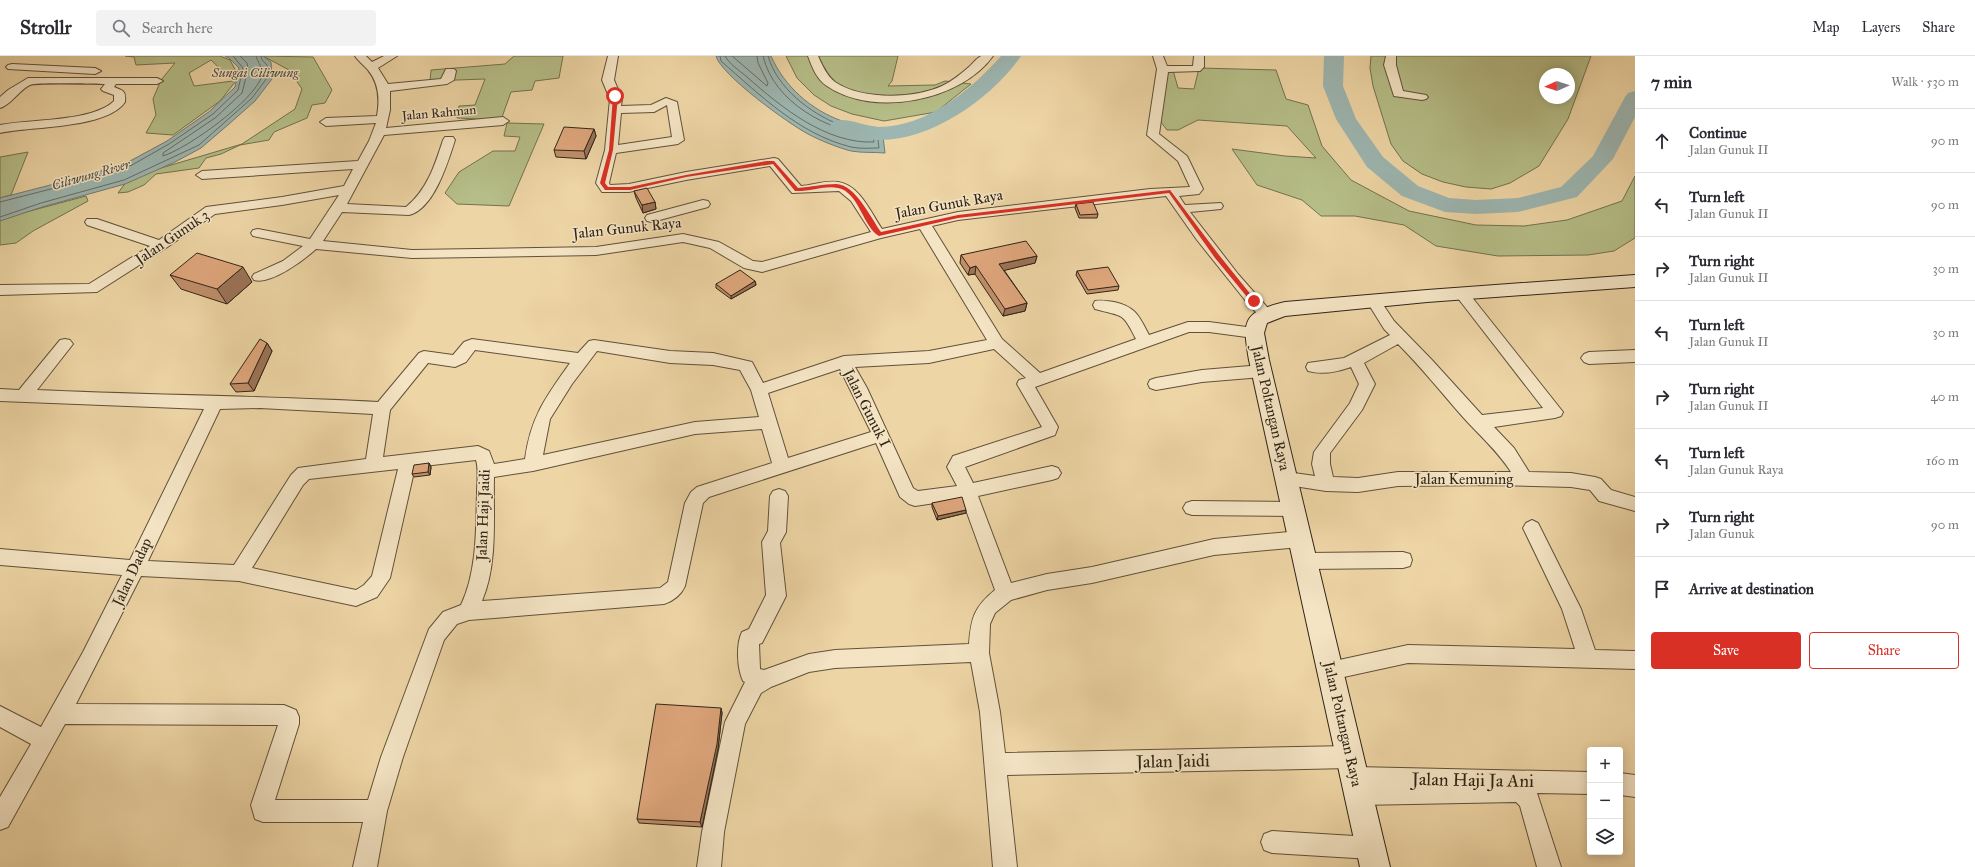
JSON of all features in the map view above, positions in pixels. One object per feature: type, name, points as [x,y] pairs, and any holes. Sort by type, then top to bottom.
[{"type":"street","points":[[259,277],[281,268],[312,244],[338,208],[379,132],[384,104],[383,88],[379,78],[360,56]]},
{"type":"street","points":[[371,67],[392,56]]},
{"type":"street","points":[[613,56],[608,80],[616,99],[611,150],[602,183],[606,189],[630,188],[686,176],[774,162],[797,190],[837,186],[846,188],[852,194],[879,234]]},
{"type":"street","points":[[813,56],[824,76],[838,88],[862,96],[894,98],[919,96],[942,90],[961,79],[988,56]]},
{"type":"street","points":[[1158,56],[1163,69],[1196,69],[1198,67],[1199,56]]},
{"type":"street","points":[[1391,56],[1390,65],[1398,94],[1422,97]]},
{"type":"street","points":[[12,67],[95,71],[96,72],[88,81]]},
{"type":"street","points":[[0,113],[4,108],[0,105],[40,68]]},
{"type":"street","name":"Jalan Gunuk Raya","points":[[258,233],[312,244],[412,254],[596,251],[683,238],[714,244],[749,265],[762,267],[879,234],[988,212],[1170,192],[1194,191],[1197,188],[1183,159],[1153,135],[1163,69]]},
{"type":"street","points":[[383,88],[443,82],[448,78],[450,71]]},
{"type":"street","points":[[25,82],[113,80],[157,81]]},
{"type":"street","points":[[0,129],[65,122],[107,113],[115,108],[119,103],[120,93],[107,89],[113,80]]},
{"type":"street","points":[[611,150],[655,145],[678,140],[669,103],[654,108],[615,110]]},
{"type":"street","points":[[326,122],[381,119]]},
{"type":"street","name":"Jalan Rahman","points":[[379,132],[503,121]]},
{"type":"street","points":[[338,208],[409,211],[415,206],[438,172],[449,140]]},
{"type":"street","points":[[202,175],[362,165]]},
{"type":"street","name":"Jalan Gunuk 3","points":[[0,290],[92,289],[161,246],[204,213],[215,208],[275,202],[349,189]]},
{"type":"street","points":[[1170,192],[1217,256],[1254,301],[1261,324]]},
{"type":"street","points":[[652,218],[702,204]]},
{"type":"street","points":[[1181,209],[1216,206]]},
{"type":"street","points":[[670,212],[683,238]]},
{"type":"street","points":[[92,222],[161,246]]},
{"type":"street","points":[[924,224],[997,343],[1032,382],[1050,427],[1049,431],[959,461],[957,470],[968,491],[1005,593]]},
{"type":"street","points":[[1032,382],[1188,327],[1261,324],[1285,309],[1373,300],[1635,282]]},
{"type":"street","points":[[1462,294],[1555,412],[1536,416],[1477,422]]},
{"type":"street","points":[[1373,300],[1389,325],[1399,337],[1427,364],[1477,422],[1508,453],[1525,480]]},
{"type":"street","points":[[1100,305],[1120,307],[1126,310],[1145,342]]},
{"type":"street","name":"Jalan Poltangan Raya","points":[[1261,324],[1262,371],[1373,857]]},
{"type":"street","points":[[1314,367],[1330,368],[1355,361],[1399,337]]},
{"type":"street","name":"Jalan Gunuk I","points":[[968,491],[911,498],[906,492],[881,435],[844,362],[930,357],[997,343]]},
{"type":"street","points":[[24,395],[65,344]]},
{"type":"street","points":[[374,464],[382,408],[424,357],[455,361],[460,360],[470,346],[475,344],[583,359]]},
{"type":"street","points":[[533,464],[536,442],[542,419],[591,347],[599,345],[670,357],[731,362],[746,366],[759,390],[782,467]]},
{"type":"street","points":[[1589,358],[1635,356]]},
{"type":"street","points":[[1326,484],[1321,464],[1322,452],[1356,406],[1367,384],[1367,381],[1355,361]]},
{"type":"street","points":[[759,390],[844,362]]},
{"type":"street","points":[[1156,384],[1195,376],[1262,371]]},
{"type":"street","points":[[0,395],[215,403],[260,402],[382,408]]},
{"type":"street","name":"Jalan Dadap","points":[[0,819],[60,714],[117,605],[215,403]]},
{"type":"street","points":[[486,472],[533,464],[695,428],[768,422]]},
{"type":"street","points":[[365,867],[376,811],[392,757],[436,635],[450,618],[468,611],[664,596],[676,586],[697,497],[703,492],[881,435]]},
{"type":"street","name":"Jalan Haji Jaidi","points":[[240,573],[300,476],[304,473],[478,453],[483,454],[485,458],[486,472],[481,576],[468,611]]},
{"type":"street","points":[[0,557],[134,568],[240,573],[356,598],[364,596],[376,587],[381,578],[408,461]]},
{"type":"street","points":[[968,491],[1052,473]]},
{"type":"street","name":"Jalan Kemuning","points":[[1287,479],[1326,484],[1358,485],[1398,479],[1492,478],[1571,480],[1593,483],[1597,485],[1605,496],[1635,504]]},
{"type":"street","points":[[764,680],[750,674],[749,638],[755,637],[776,596],[771,542],[777,532],[779,496]]},
{"type":"street","points":[[1192,508],[1294,509]]},
{"type":"street","points":[[1532,528],[1571,609],[1588,658]]},
{"type":"street","points":[[1006,867],[990,712],[979,653],[980,624],[983,616],[988,607],[1005,593],[1214,547],[1303,550],[1402,560]]},
{"type":"street","points":[[709,867],[713,832],[735,722],[754,686],[764,680],[809,663],[835,659],[979,653]]},
{"type":"street","points":[[1330,671],[1360,665],[1384,657],[1408,654],[1635,660]]},
{"type":"street","points":[[60,714],[284,715],[290,717],[289,724],[262,806],[263,810],[376,811]]},
{"type":"street","points":[[0,716],[45,740]]},
{"type":"street","name":"Jalan Jaidi","points":[[996,764],[1355,776]]},
{"type":"street","points":[[1355,776],[1523,794],[1529,799],[1549,867]]},
{"type":"street","name":"Jalan Haji Ja Ani","points":[[1355,776],[1587,783]]},
{"type":"street","points":[[1623,784],[1635,786]]},
{"type":"street","points":[[1272,842],[1373,857]]},
{"type":"green space","points":[[125,56],[220,56],[230,60],[239,77],[220,101],[173,135],[146,133],[156,115],[153,99],[161,80],[175,63],[136,65],[134,57]],"holes":[[[211,60],[233,81],[194,86],[189,73]]]},
{"type":"green space","points":[[263,56],[313,57],[332,90],[325,103],[312,105],[307,118],[274,132],[269,140],[240,145],[221,154],[206,158],[199,168],[156,174],[144,185],[128,192],[118,193],[126,182],[151,171],[242,144],[295,109],[302,89],[289,70]]},
{"type":"green space","points":[[514,56],[563,56],[559,78],[535,81],[532,90],[511,92],[501,120],[457,118],[459,106],[475,105],[485,79],[430,81],[431,70],[505,64]]},
{"type":"green space","points":[[786,56],[898,56],[892,81],[888,86],[935,85],[945,81],[971,84],[936,112],[884,121],[852,114],[831,106],[814,95],[797,78]]},
{"type":"green space","points":[[1371,56],[1591,56],[1575,100],[1575,68],[1539,68],[1539,104],[1573,104],[1568,119],[1539,166],[1510,183],[1491,189],[1466,187],[1443,182],[1422,174],[1403,161],[1391,144],[1373,86],[1370,68]]},
{"type":"green space","points":[[1199,68],[1276,70],[1286,99],[1308,105],[1322,146],[1351,180],[1409,211],[1476,225],[1524,226],[1567,220],[1622,201],[1635,176],[1635,238],[1614,251],[1588,255],[1498,256],[1436,246],[1404,225],[1355,216],[1321,216],[1302,200],[1257,185],[1232,149],[1285,156],[1316,158],[1287,126],[1198,120],[1178,130],[1167,130],[1160,121],[1165,70],[1173,70],[1178,88],[1194,89]]},
{"type":"green space","points":[[507,123],[544,124],[509,206],[457,204],[445,193],[459,172],[493,151],[515,151],[520,137],[504,136]]},
{"type":"green space","points":[[28,152],[11,195],[0,198],[0,157]]},
{"type":"green space","points":[[86,196],[88,201],[33,231],[16,243],[0,245],[0,219]]},
{"type":"water","name":"Sungai Ciliwung","points":[[225,56],[263,56],[271,62],[272,79],[255,101],[201,148],[175,162],[125,184],[42,207],[0,221],[0,198],[89,175],[130,161],[167,141],[210,111],[235,87],[239,68]]},
{"type":"water","points":[[716,56],[771,56],[783,77],[809,104],[842,121],[862,126],[882,128],[885,153],[851,151],[829,144],[799,129],[742,86],[730,75]]},
{"type":"building","points":[[564,127],[594,129],[584,151],[554,150]]},
{"type":"building","points":[[647,188],[655,202],[642,205],[634,191]]},
{"type":"building","points":[[1093,202],[1098,214],[1080,215],[1076,204]]},
{"type":"building","points":[[1026,241],[1037,256],[999,264],[1027,303],[1005,309],[976,266],[970,268],[961,255]]},
{"type":"building","points":[[197,253],[243,267],[217,289],[170,275]]},
{"type":"building","points":[[1108,267],[1119,286],[1088,290],[1077,271]]},
{"type":"building","points":[[740,270],[755,281],[731,296],[716,284]]},
{"type":"building","points":[[260,339],[267,343],[248,383],[230,384]]},
{"type":"building","points":[[429,463],[428,472],[412,474],[414,465]]},
{"type":"building","points":[[962,497],[966,510],[938,516],[932,503]]},
{"type":"building","points":[[656,704],[721,708],[717,744],[700,822],[637,819]]},
{"type":"waterway","name":"Ciliwung River","points":[[841,125],[872,133],[901,131],[919,125],[937,117],[971,95],[986,83],[1011,56]]},
{"type":"waterway","name":"Ciliwung River","points":[[1334,56],[1333,86],[1346,119],[1375,162],[1410,191],[1445,205],[1476,207],[1518,205],[1569,192],[1602,159],[1635,97]]},
{"type":"route","points":[[615,96],[616,99],[611,150],[602,183],[603,186],[609,190],[630,188],[686,176],[774,162],[797,190],[837,186],[846,188],[852,194],[879,234],[958,216],[1096,201],[1150,193],[1170,192],[1217,256],[1254,301]]}]
